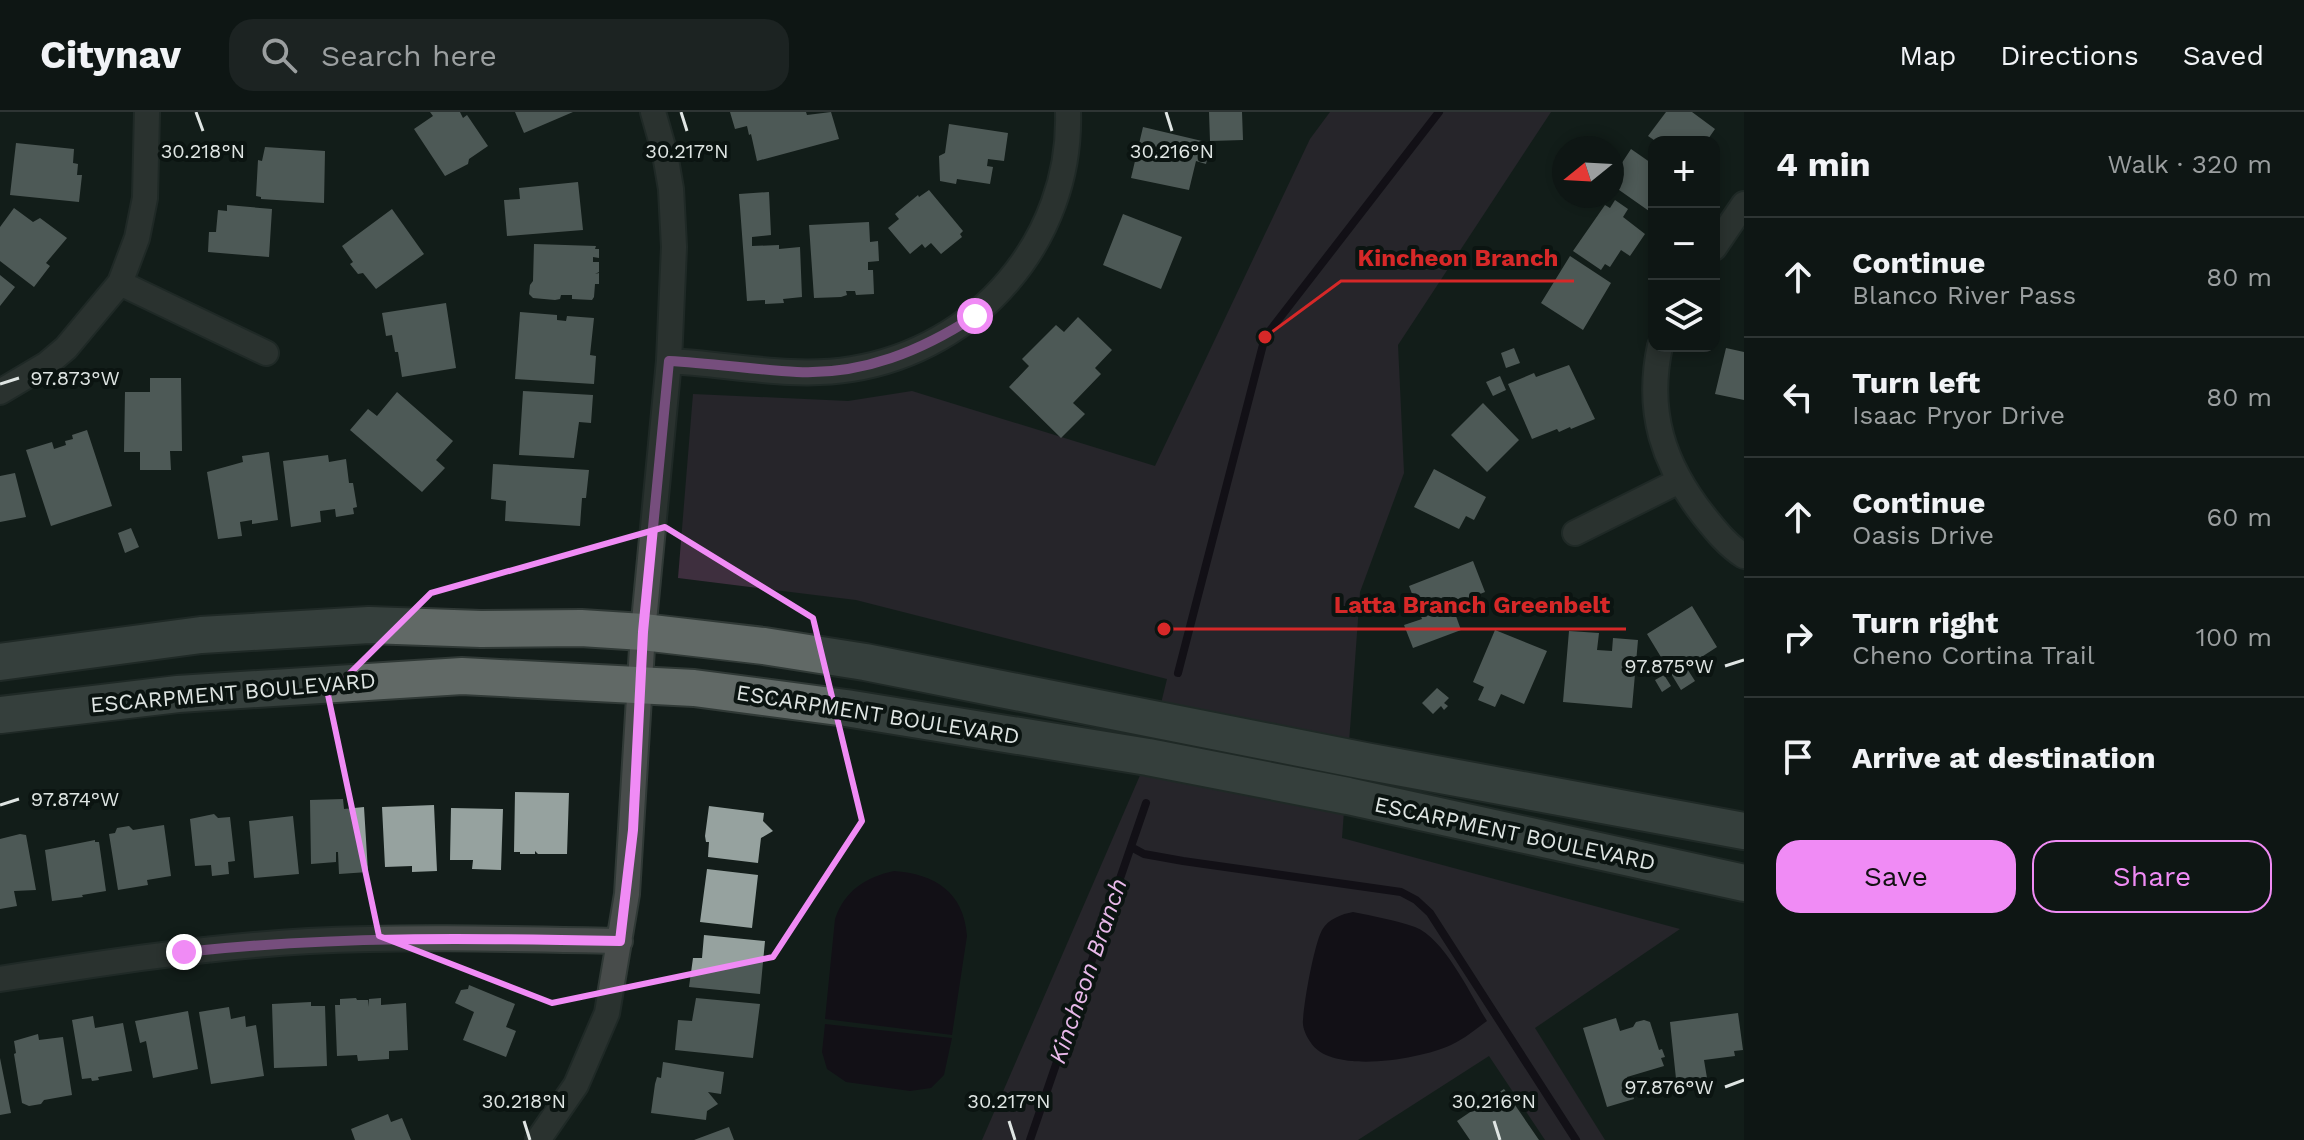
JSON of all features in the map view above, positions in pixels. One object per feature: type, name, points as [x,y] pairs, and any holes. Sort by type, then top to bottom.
[{"type":"main road","name":"ESCARPMENT BOULEVARD","points":[[0,662],[201,635],[369,625],[481,629],[581,628],[643,632],[852,660],[1365,761],[1744,831]]},
{"type":"main road","name":"ESCARPMENT BOULEVARD","points":[[0,715],[178,694],[447,677],[694,688],[795,700],[1148,757],[1348,796],[1744,883]]},
{"type":"street","points":[[0,392],[47,364],[66,348],[120,283],[137,238],[145,198],[147,112]]},
{"type":"street","points":[[538,1140],[576,1085],[607,1013],[620,941],[633,830],[643,632],[669,361],[673,218],[665,154],[653,112]]},
{"type":"street","points":[[669,361],[798,372],[840,370],[886,361],[949,333],[997,297],[1029,254],[1055,196],[1069,133],[1068,112]]},
{"type":"street","points":[[1720,239],[1744,204]]},
{"type":"street","points":[[120,283],[266,353]]},
{"type":"street","points":[[1659,352],[1654,386],[1656,415],[1667,456],[1679,481],[1724,540],[1744,556]]},
{"type":"street","points":[[1575,533],[1679,481]]},
{"type":"street","points":[[0,979],[184,952],[309,941],[417,938],[620,941]]},
{"type":"highlighted area","points":[[665,527],[813,618],[862,821],[773,957],[552,1003],[379,936],[328,695],[431,593]]},
{"type":"shaded area","points":[[1330,112],[1551,112],[1398,345],[1404,473],[1360,592],[1342,838],[1680,929],[1535,1028],[1605,1140],[1545,1140],[1489,1056],[1358,1140],[982,1140],[1148,757],[1167,679],[856,600],[678,578],[693,394],[848,401],[912,391],[1155,466],[1310,139]]},
{"type":"shaded area","points":[[894,871],[922,876],[945,888],[960,908],[965,921],[967,936],[952,1035],[825,1019],[835,919],[839,909],[858,886]]},
{"type":"shaded area","points":[[1353,912],[1384,918],[1426,933],[1456,968],[1487,1021],[1456,1043],[1399,1059],[1357,1061],[1322,1053],[1311,1043],[1303,1026],[1313,960],[1325,926]]},
{"type":"shaded area","points":[[825,1024],[952,1038],[944,1075],[931,1088],[910,1091],[846,1082],[827,1069],[822,1052]]},
{"type":"building","points":[[430,112],[460,112],[463,118],[467,115],[488,146],[469,159],[468,164],[445,176],[414,129],[433,116]]},
{"type":"building","points":[[515,112],[573,112],[524,133]]},
{"type":"building","points":[[730,112],[806,112],[807,115],[831,112],[839,139],[757,161],[747,126],[735,129]]},
{"type":"building","points":[[1209,112],[1242,112],[1243,140],[1210,141]]},
{"type":"building","points":[[1666,112],[1692,112],[1715,129],[1710,136],[1648,136]]},
{"type":"building","points":[[949,124],[1008,133],[1004,161],[988,159],[987,166],[993,167],[990,184],[957,179],[956,184],[940,181],[939,156],[945,153]]},
{"type":"building","points":[[1143,127],[1202,141],[1201,146],[1210,148],[1206,164],[1196,161],[1189,190],[1131,178]]},
{"type":"building","points":[[16,143],[74,149],[73,163],[78,164],[77,175],[82,175],[79,202],[10,195]]},
{"type":"building","points":[[265,147],[325,151],[324,203],[261,199],[256,196],[258,160],[262,161]]},
{"type":"building","points":[[1631,149],[1648,161],[1648,210],[1624,193],[1624,160]]},
{"type":"building","points":[[578,182],[583,230],[507,236],[504,200],[520,199],[519,188]]},
{"type":"building","points":[[929,190],[963,231],[960,234],[962,237],[941,254],[931,243],[925,248],[922,244],[910,254],[888,228],[899,219],[895,214]]},
{"type":"building","points":[[769,192],[771,235],[752,237],[752,246],[779,245],[779,249],[800,247],[802,297],[783,299],[784,303],[765,304],[765,300],[747,301],[739,194]]},
{"type":"building","points":[[227,205],[272,209],[269,257],[208,252],[209,232],[216,232],[218,210],[227,211]]},
{"type":"building","points":[[1624,206],[1628,209],[1623,217],[1645,234],[1630,256],[1621,250],[1610,267],[1605,264],[1601,270],[1573,251],[1603,208]]},
{"type":"building","points":[[14,208],[33,222],[40,218],[67,238],[46,263],[50,266],[34,287],[0,261],[0,227]]},
{"type":"building","points":[[392,209],[424,254],[376,289],[363,273],[358,274],[350,264],[353,262],[342,246]]},
{"type":"building","points":[[1123,214],[1182,237],[1161,289],[1103,265]]},
{"type":"building","points":[[869,222],[870,242],[878,241],[879,261],[868,262],[868,270],[873,270],[874,294],[856,295],[855,291],[846,291],[847,295],[841,297],[814,298],[809,225]]},
{"type":"building","points":[[534,244],[596,246],[599,258],[593,257],[593,262],[599,262],[599,272],[595,274],[599,273],[599,284],[595,284],[592,300],[572,299],[572,295],[561,295],[560,299],[555,300],[533,298],[529,294],[533,281]]},
{"type":"building","points":[[1570,256],[1611,283],[1583,330],[1541,303]]},
{"type":"building","points":[[0,275],[15,287],[0,306]]},
{"type":"building","points":[[446,303],[456,368],[402,377],[398,352],[395,352],[392,335],[386,336],[382,313]]},
{"type":"building","points":[[520,312],[557,315],[557,320],[566,321],[567,316],[594,318],[590,355],[596,356],[594,384],[515,379]]},
{"type":"building","points":[[1078,317],[1112,350],[1095,368],[1101,374],[1073,403],[1085,414],[1061,438],[1009,387],[1029,366],[1022,359],[1056,325],[1064,332]]},
{"type":"building","points":[[1514,348],[1520,363],[1506,368],[1501,353]]},
{"type":"building","points":[[1726,348],[1744,352],[1744,400],[1715,394]]},
{"type":"building","points":[[1569,365],[1595,419],[1532,439],[1508,384],[1534,373],[1536,377]]},
{"type":"building","points":[[1500,376],[1506,390],[1493,396],[1486,382]]},
{"type":"building","points":[[150,378],[181,378],[182,451],[170,451],[171,470],[140,470],[140,452],[124,452],[125,392],[150,392]]},
{"type":"building","points":[[523,391],[593,395],[591,423],[579,422],[574,458],[519,455]]},
{"type":"building","points":[[397,392],[453,441],[436,460],[445,468],[422,492],[350,430],[368,409],[377,416]]},
{"type":"building","points":[[1483,403],[1519,440],[1487,472],[1451,435]]},
{"type":"building","points":[[87,430],[112,506],[51,526],[26,450],[52,442],[54,449],[66,445],[65,441],[73,439],[72,435]]},
{"type":"building","points":[[269,452],[278,520],[252,524],[252,520],[240,522],[242,536],[218,539],[207,472],[243,462],[242,456]]},
{"type":"building","points":[[328,455],[329,462],[346,459],[349,483],[353,483],[357,507],[353,508],[354,514],[336,517],[335,509],[320,511],[321,522],[291,527],[283,461]]},
{"type":"building","points":[[493,464],[589,470],[586,498],[582,498],[580,526],[505,521],[506,501],[491,499]]},
{"type":"building","points":[[1434,469],[1486,497],[1474,520],[1466,516],[1459,529],[1414,507]]},
{"type":"building","points":[[15,473],[26,517],[0,522],[0,476]]},
{"type":"building","points":[[131,528],[139,547],[125,553],[118,533]]},
{"type":"building","points":[[1473,561],[1485,592],[1452,605],[1461,630],[1413,648],[1404,625],[1422,619],[1409,586]]},
{"type":"building","points":[[1692,606],[1717,647],[1686,667],[1695,681],[1681,690],[1647,634]]},
{"type":"building","points":[[1495,630],[1547,651],[1524,704],[1501,694],[1495,707],[1478,700],[1484,687],[1473,682]]},
{"type":"building","points":[[1569,631],[1599,633],[1597,650],[1612,651],[1613,638],[1638,640],[1632,708],[1563,702]]},
{"type":"building","points":[[1664,675],[1671,686],[1662,692],[1655,680]]},
{"type":"building","points":[[1437,688],[1449,698],[1444,703],[1448,706],[1444,710],[1441,706],[1433,714],[1422,703]]},
{"type":"building","points":[[515,792],[569,793],[567,854],[514,852]]},
{"type":"building","points":[[343,799],[344,809],[364,807],[368,872],[339,874],[338,852],[336,862],[311,864],[310,800]]},
{"type":"building","points":[[434,805],[437,871],[412,872],[412,866],[385,867],[382,807]]},
{"type":"building","points":[[709,806],[764,813],[763,821],[773,831],[761,838],[758,863],[708,857],[709,842],[706,842],[705,836]]},
{"type":"building","points":[[451,808],[503,809],[501,870],[472,869],[473,860],[450,860]]},
{"type":"building","points":[[214,814],[218,818],[230,817],[235,861],[228,862],[229,874],[212,876],[211,865],[195,866],[190,819]]},
{"type":"building","points":[[293,816],[299,874],[254,878],[249,821]]},
{"type":"building","points":[[164,825],[171,876],[147,880],[148,885],[118,890],[109,834],[115,833],[117,828],[129,826],[133,830]]},
{"type":"building","points":[[26,835],[36,890],[14,891],[17,906],[0,909],[0,839]]},
{"type":"building","points":[[95,840],[99,842],[106,891],[52,901],[45,850]]},
{"type":"building","points":[[707,869],[758,875],[752,928],[700,922]]},
{"type":"building","points":[[704,935],[765,941],[760,994],[689,987],[693,958],[702,958]]},
{"type":"building","points":[[469,985],[515,1004],[506,1027],[516,1031],[506,1057],[463,1040],[474,1012],[455,1003],[461,990],[468,989]]},
{"type":"building","points":[[381,998],[381,1005],[406,1003],[408,1050],[389,1051],[389,1059],[358,1061],[357,1055],[337,1056],[335,1005],[340,1005],[340,999],[368,1000],[368,1007],[369,999]]},
{"type":"building","points":[[696,998],[760,1004],[753,1058],[675,1050],[678,1020],[692,1021]]},
{"type":"building","points":[[311,1002],[311,1006],[325,1006],[327,1066],[274,1068],[272,1004]]},
{"type":"building","points":[[229,1007],[231,1019],[245,1016],[246,1027],[256,1025],[264,1076],[211,1084],[199,1012]]},
{"type":"building","points":[[188,1011],[198,1069],[153,1078],[146,1041],[140,1043],[135,1021]]},
{"type":"building","points":[[1738,1013],[1743,1050],[1734,1051],[1735,1056],[1704,1060],[1708,1084],[1677,1088],[1670,1022]]},
{"type":"building","points":[[93,1016],[95,1028],[123,1023],[132,1071],[98,1077],[99,1080],[82,1079],[72,1020]]},
{"type":"building","points":[[1616,1018],[1620,1031],[1633,1027],[1636,1022],[1650,1022],[1659,1050],[1662,1049],[1665,1057],[1661,1058],[1664,1066],[1627,1077],[1634,1099],[1607,1107],[1583,1028]]},
{"type":"building","points":[[38,1034],[39,1040],[63,1037],[72,1095],[29,1106],[22,1103],[14,1041]]},
{"type":"building","points":[[0,1058],[11,1113],[0,1115]]},
{"type":"building","points":[[663,1062],[724,1072],[721,1094],[708,1092],[718,1104],[707,1111],[706,1120],[651,1113],[655,1084],[657,1077],[661,1078]]},
{"type":"building","points":[[1504,1089],[1539,1140],[1470,1140],[1457,1121]]},
{"type":"building","points":[[388,1114],[391,1122],[402,1118],[411,1140],[355,1140],[351,1129]]},
{"type":"building","points":[[729,1127],[734,1140],[694,1140]]},
{"type":"waterway","name":"Kincheon Branch","points":[[1178,673],[1265,337],[1439,112]]},
{"type":"waterway","name":"Kincheon Branch","points":[[1030,1140],[1146,803]]},
{"type":"waterway","points":[[1131,847],[1144,854],[1183,861],[1401,892],[1416,900],[1430,913],[1576,1140]]},
{"type":"place","name":"Kincheon Branch","points":[[1265,337]]},
{"type":"place","name":"Latta Branch Greenbelt","points":[[1164,629]]},
{"type":"route","points":[[184,952],[309,941],[417,938],[620,941],[633,830],[643,632],[669,361],[798,372],[852,369],[914,350],[975,316]]}]
